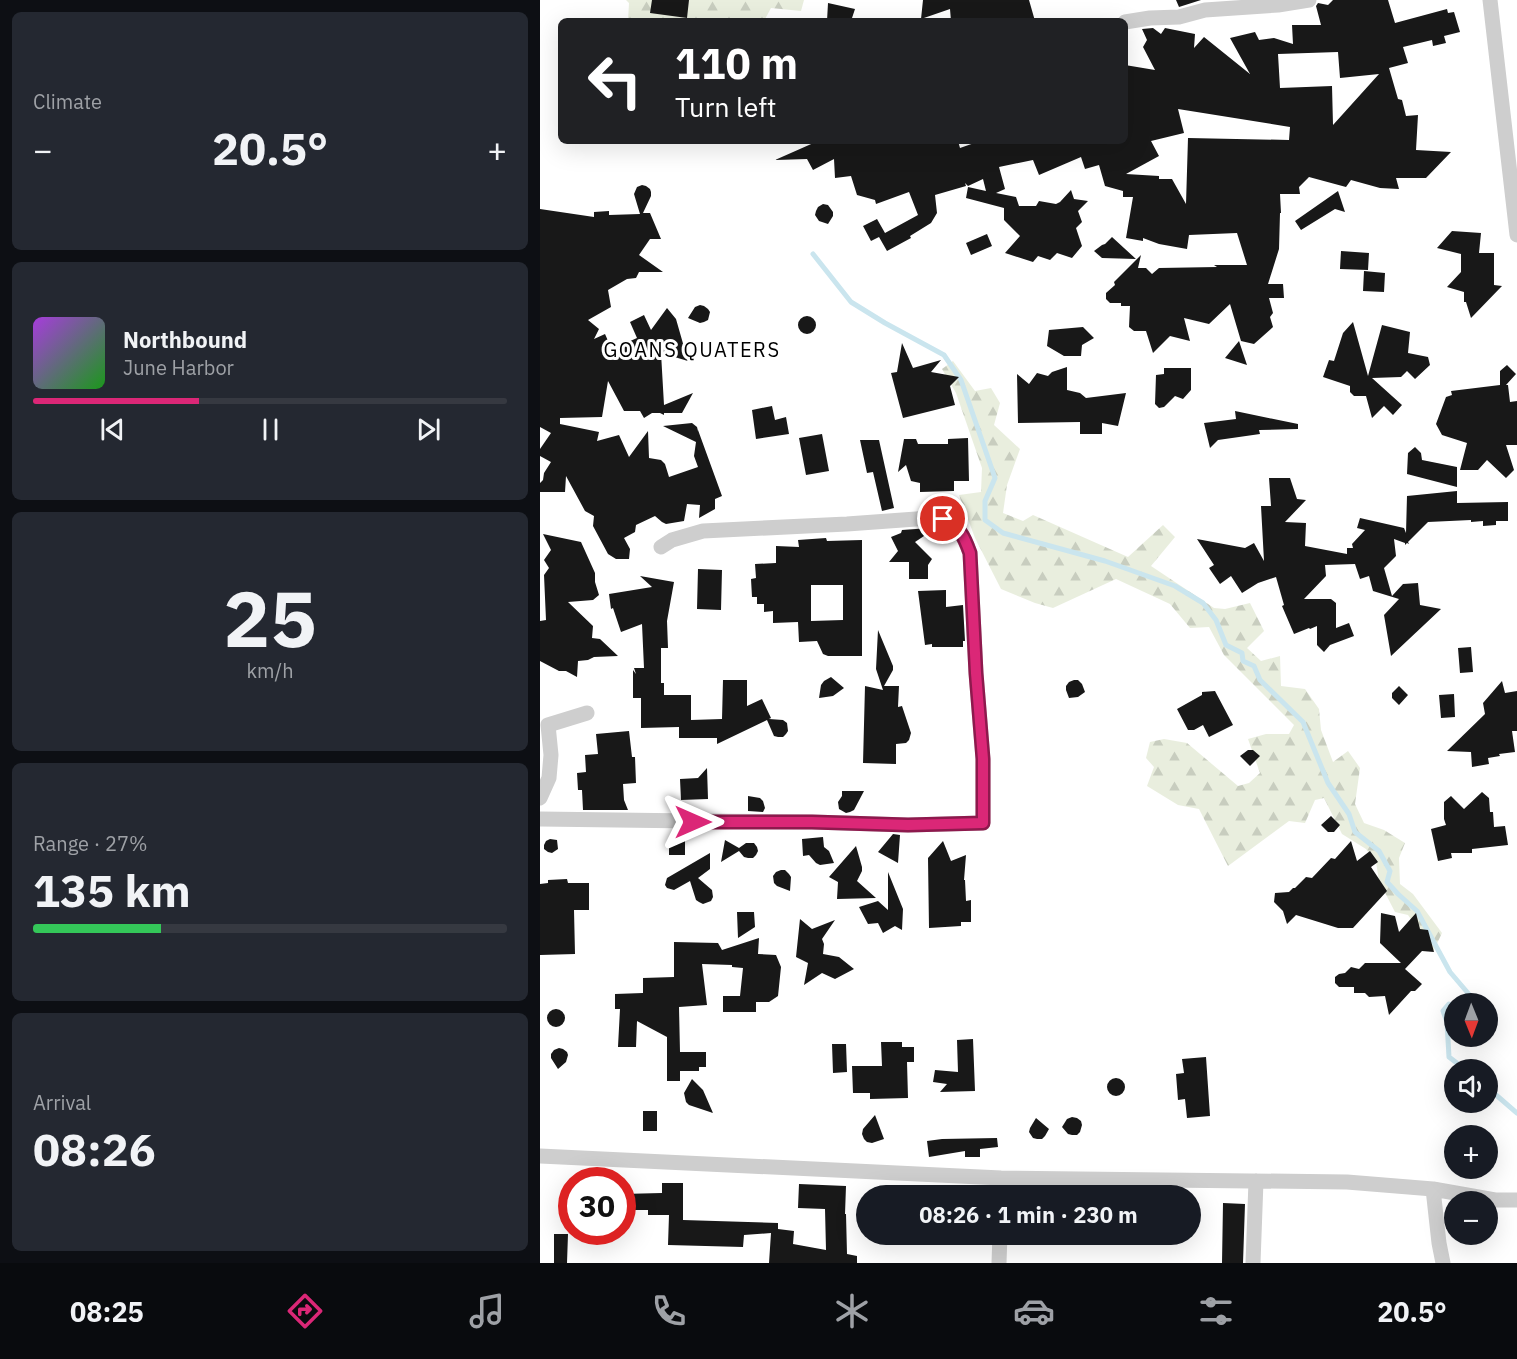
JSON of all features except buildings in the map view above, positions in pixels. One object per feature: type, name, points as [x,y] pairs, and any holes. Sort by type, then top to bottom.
[{"type":"street","points":[[1128,22],[1179,17],[1206,10],[1278,5],[1310,0]]},
{"type":"street","points":[[1490,0],[1517,235]]},
{"type":"street","points":[[540,819],[908,825],[983,823],[983,759],[970,553],[965,538],[955,525],[943,519],[930,518],[703,531],[672,540],[661,547]]},
{"type":"street","points":[[540,798],[549,778],[551,755],[548,725],[587,712]]},
{"type":"street","points":[[540,1156],[1001,1178],[1347,1182],[1433,1189],[1495,1200],[1517,1200]]},
{"type":"street","points":[[1001,1178],[1001,1185]]},
{"type":"street","points":[[1253,1263],[1256,1181]]},
{"type":"street","points":[[1433,1189],[1443,1263]]},
{"type":"street","points":[[999,1263],[1000,1245]]},
{"type":"green space","points":[[626,0],[804,0],[801,11],[771,8],[766,18],[628,18],[629,3]]},
{"type":"green space","points":[[953,361],[975,391],[991,388],[1000,403],[994,425],[1020,449],[1007,485],[1003,513],[1023,521],[1033,515],[1128,557],[1163,525],[1175,537],[1151,566],[1214,608],[1225,609],[1250,603],[1264,631],[1247,648],[1261,661],[1280,656],[1281,686],[1305,689],[1319,709],[1321,730],[1333,762],[1348,751],[1360,768],[1355,804],[1364,823],[1384,830],[1405,843],[1399,858],[1400,884],[1413,894],[1442,933],[1433,952],[1408,915],[1395,912],[1379,881],[1376,862],[1366,849],[1342,834],[1324,798],[1315,800],[1305,823],[1289,821],[1228,866],[1199,809],[1178,805],[1147,786],[1154,767],[1146,758],[1150,742],[1164,739],[1187,743],[1238,786],[1249,783],[1260,773],[1248,739],[1266,734],[1289,734],[1294,725],[1224,655],[1209,627],[1190,628],[1170,604],[1116,579],[1053,608],[1001,589],[975,538],[959,495],[981,492],[982,468],[956,393],[942,369]]},
{"type":"waterway","points":[[813,254],[851,302],[944,355],[961,380],[995,478],[985,501],[985,520],[1003,533],[1105,561],[1175,586],[1203,603],[1216,620],[1226,645],[1242,653],[1243,661],[1254,666],[1260,680],[1303,722],[1328,783],[1349,814],[1355,832],[1379,851],[1390,871],[1387,882],[1417,911],[1450,972],[1468,993]]},
{"type":"waterway","points":[[1444,1010],[1444,1014]]},
{"type":"waterway","points":[[1448,1047],[1449,1057],[1452,1059]]},
{"type":"waterway","points":[[1498,1097],[1517,1113]]},
{"type":"district","name":"GOANS QUATERS","points":[[692,349]]},
{"type":"route","points":[[693,822],[908,825],[983,823],[983,759],[970,553],[965,538],[955,525],[943,519]]}]
